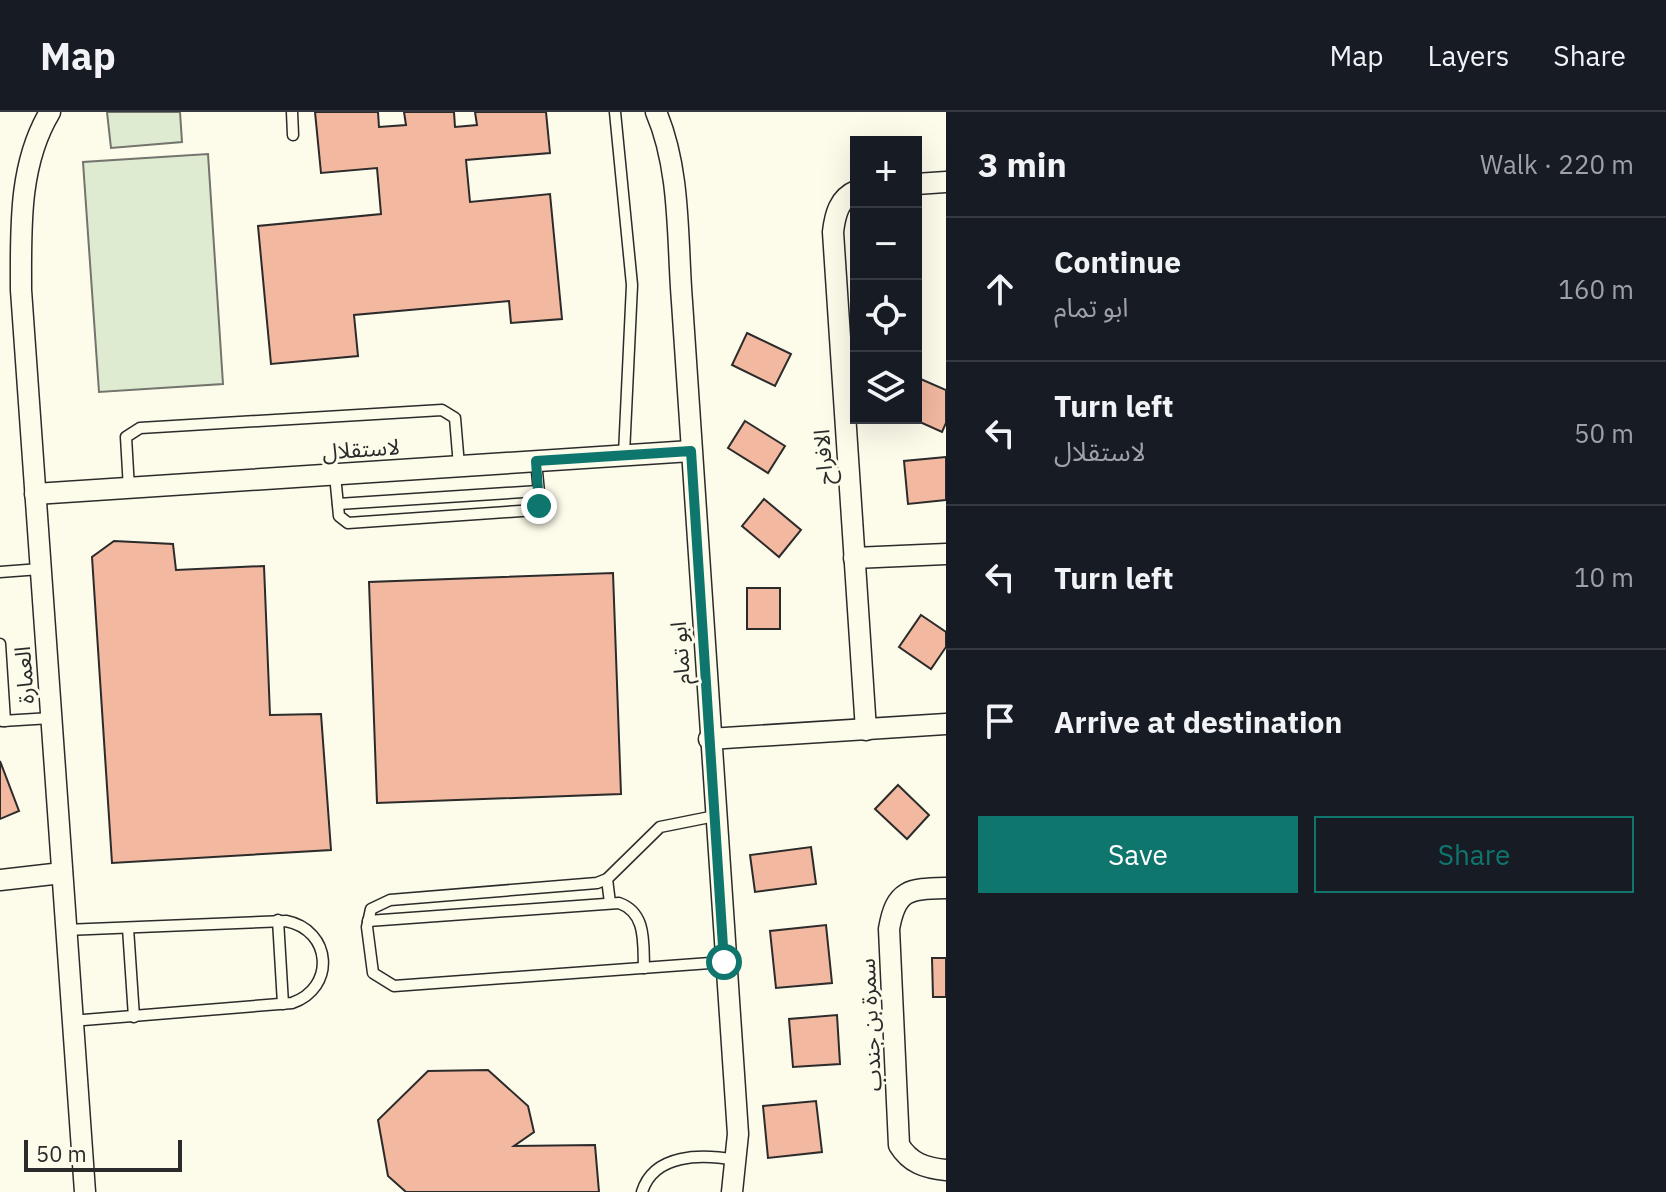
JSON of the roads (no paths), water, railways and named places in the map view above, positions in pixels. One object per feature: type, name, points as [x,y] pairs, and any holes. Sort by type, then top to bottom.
[{"type":"street","name":"العمارة","points":[[50,112],[31,158],[21,228],[21,290],[85,1192]]},
{"type":"street","name":"ابو تمام","points":[[656,112],[667,146],[674,189],[738,1134],[732,1192]]},
{"type":"street","points":[[922,184],[946,182]]},
{"type":"street","name":"الافراح","points":[[850,196],[835,214],[833,232],[866,730]]},
{"type":"street","name":"لاستقلال","points":[[35,494],[691,451]]},
{"type":"street","points":[[854,558],[946,554]]},
{"type":"street","points":[[709,739],[946,724]]},
{"type":"street","points":[[0,880],[62,873]]},
{"type":"street","name":"سمرة بن جندب","points":[[946,888],[917,889],[903,894],[893,908],[889,929],[899,1145],[906,1157],[923,1167],[946,1170]]},
{"type":"lane","points":[[292,112],[293,135]]},
{"type":"lane","points":[[615,112],[632,285],[624,454]]},
{"type":"lane","points":[[129,489],[126,437],[140,428],[442,410],[455,418],[459,466]]},
{"type":"lane","points":[[335,475],[340,519],[348,523],[535,510],[539,506],[536,461]]},
{"type":"lane","points":[[338,504],[539,491]]},
{"type":"lane","points":[[0,572],[40,569]]},
{"type":"lane","points":[[0,644],[2,721],[51,718]]},
{"type":"lane","points":[[715,816],[660,827],[640,843],[607,879],[581,886],[390,900],[375,905],[368,921],[370,965],[379,980],[394,986],[724,962]]},
{"type":"lane","points":[[607,879],[610,903]]},
{"type":"lane","points":[[368,921],[610,903],[626,906],[639,918],[644,968]]},
{"type":"lane","points":[[65,930],[278,920],[295,922],[311,932],[321,946],[324,964],[315,989],[301,1000],[71,1021]]},
{"type":"lane","points":[[278,920],[283,1004]]},
{"type":"lane","points":[[128,928],[134,1017]]},
{"type":"lane","points":[[642,1192],[649,1175],[665,1165],[700,1156],[735,1160]]}]
